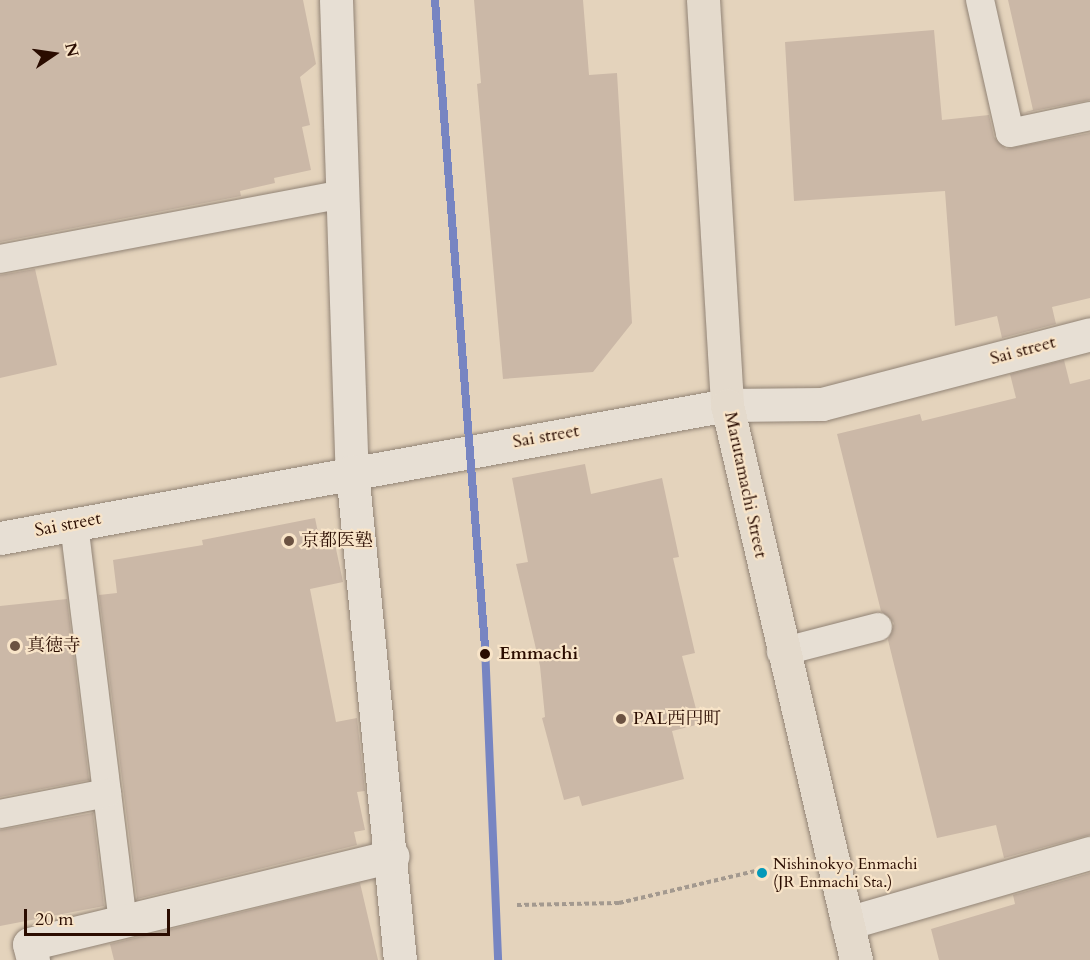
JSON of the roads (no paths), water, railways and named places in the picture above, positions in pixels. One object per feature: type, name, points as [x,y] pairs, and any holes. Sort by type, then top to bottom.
[{"type":"main road","name":"Marutamachi Street","points":[[703,0],[727,405],[781,652],[856,960]]},
{"type":"street","points":[[336,0],[352,471],[392,856],[400,960]]},
{"type":"street","name":"Sai street","points":[[0,538],[352,471],[727,405],[822,404],[1090,334]]},
{"type":"street","points":[[847,923],[1090,853]]},
{"type":"street","points":[[33,960],[29,944],[392,856]]},
{"type":"lane","points":[[980,0],[1010,132],[1090,116]]},
{"type":"lane","points":[[0,259],[343,194]]},
{"type":"lane","points":[[74,524],[123,922]]},
{"type":"lane","points":[[781,652],[878,627]]},
{"type":"lane","points":[[0,814],[108,793]]},
{"type":"place","name":"京都医塾","points":[[289,541]]},
{"type":"place","name":"真徳寺","points":[[15,646]]},
{"type":"place","name":"Emmachi","points":[[485,654]]},
{"type":"place","name":"PAL西円町","points":[[621,719]]},
{"type":"place","name":"Nishinokyo Enmachi (JR Enmachi Sta.)","points":[[762,873]]}]
